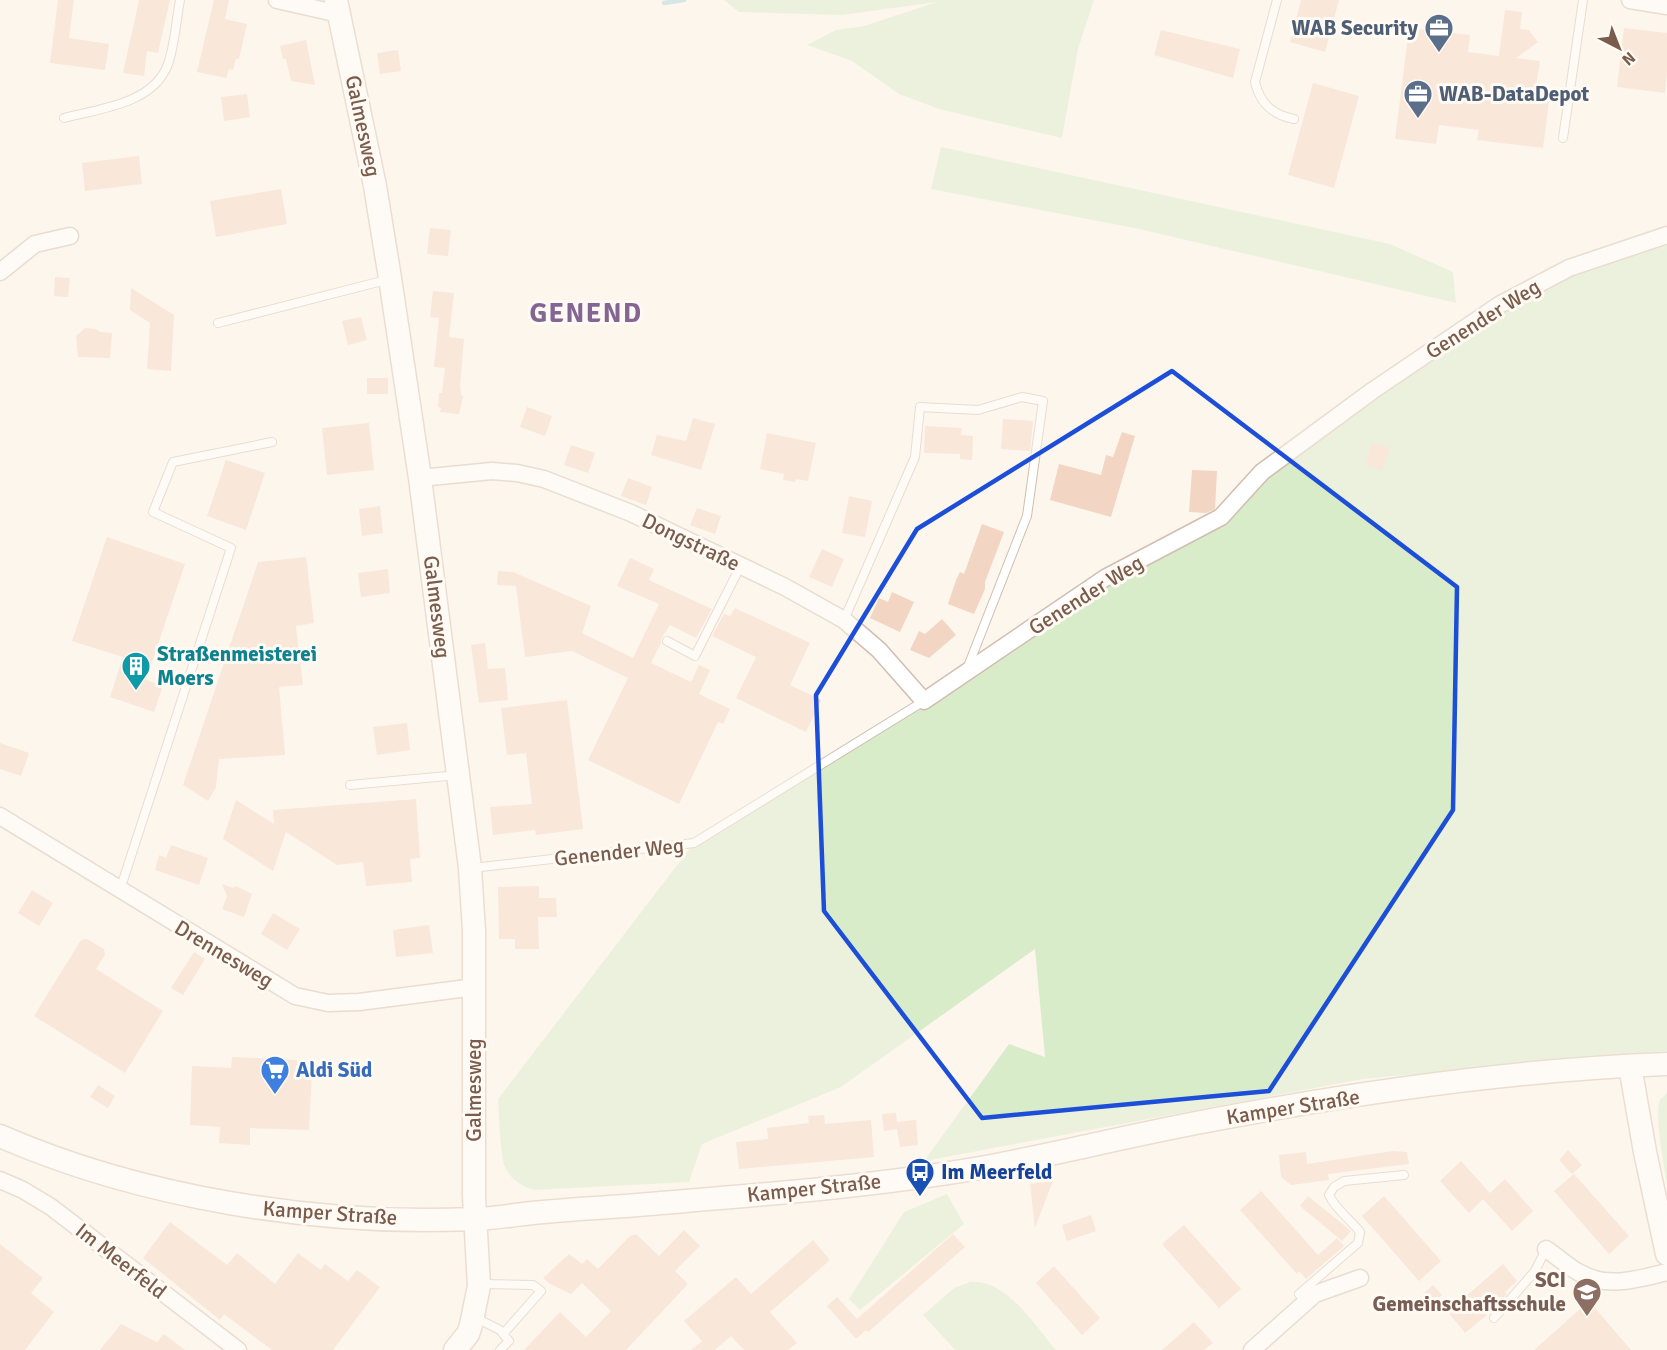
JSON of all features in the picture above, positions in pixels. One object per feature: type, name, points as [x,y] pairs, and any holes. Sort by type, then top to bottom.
[{"type":"main road","name":"Galmesweg","points":[[337,7],[375,186],[390,278],[420,478],[470,868],[475,987],[475,1219]]},
{"type":"main road","name":"Kamper Straße","points":[[0,1136],[46,1155],[114,1177],[247,1207],[337,1216],[475,1219],[802,1191],[902,1179],[1027,1159],[1305,1103],[1543,1071],[1667,1064]]},
{"type":"main road","points":[[1630,1066],[1667,1254]]},
{"type":"main road","points":[[455,1350],[468,1334],[474,1317],[479,1284],[475,1219]]},
{"type":"street","points":[[277,0],[337,7]]},
{"type":"street","points":[[1630,0],[1667,6]]},
{"type":"street","name":"Genender Weg","points":[[924,701],[1106,578],[1221,517],[1262,472],[1372,391],[1499,305],[1569,268],[1667,235]]},
{"type":"street","points":[[0,272],[35,244],[70,236]]},
{"type":"street","name":"Dongstraße","points":[[420,478],[492,471],[517,473],[544,479],[631,513],[741,565],[844,620],[879,650],[924,701]]},
{"type":"street","name":"Drennesweg","points":[[0,816],[283,990],[304,999],[328,1003],[359,1002],[475,987]]},
{"type":"street","name":"Im Meerfeld","points":[[0,1180],[23,1190],[51,1207],[238,1350]]},
{"type":"street","points":[[1546,1249],[1581,1274],[1598,1279],[1619,1282],[1667,1272]]},
{"type":"street","points":[[1252,1350],[1315,1294],[1360,1278]]},
{"type":"lane","points":[[64,118],[129,100],[154,85],[168,65],[180,0]]},
{"type":"lane","points":[[1277,0],[1255,82],[1257,94],[1268,108],[1282,117],[1294,119]]},
{"type":"lane","points":[[1563,138],[1583,0]]},
{"type":"lane","points":[[218,323],[390,278]]},
{"type":"lane","points":[[844,620],[915,458],[920,407],[978,410],[1022,397],[1042,401],[1027,516],[966,673]]},
{"type":"lane","points":[[120,891],[231,548],[153,512],[172,462],[272,442]]},
{"type":"lane","points":[[667,641],[695,656],[741,565]]},
{"type":"lane","name":"Genender Weg","points":[[470,868],[694,843],[924,701]]},
{"type":"lane","points":[[350,785],[459,775]]},
{"type":"lane","points":[[1306,1302],[1299,1294],[1358,1243],[1360,1232],[1333,1204],[1329,1195],[1334,1187],[1344,1181],[1404,1175]]},
{"type":"lane","points":[[1494,1318],[1535,1271],[1546,1249]]},
{"type":"lane","points":[[479,1284],[534,1285],[541,1291],[503,1334]]},
{"type":"lane","points":[[474,1317],[503,1334],[509,1341],[500,1350]]},
{"type":"highlighted area","points":[[1172,371],[1457,587],[1453,810],[1269,1091],[982,1118],[824,911],[816,695],[917,529]]},
{"type":"green space","points":[[724,0],[1094,0],[1078,49],[1062,138],[939,109],[899,94],[852,61],[807,45],[836,30],[864,26],[937,2],[842,15],[739,12]]},
{"type":"green space","points":[[941,147],[1390,244],[1453,272],[1456,303],[1139,229],[931,189]]},
{"type":"green space","points":[[1667,235],[1667,1051],[1363,1079],[924,1161],[1009,1044],[1045,1057],[1035,949],[841,1087],[702,1144],[689,1182],[534,1190],[513,1179],[505,1167],[502,1154],[498,1099],[694,843],[966,673],[1105,578],[1221,517],[1262,472],[1499,305]]},
{"type":"green space","points":[[1667,1093],[1667,1184],[1660,1141],[1658,1107],[1660,1100]]},
{"type":"green space","points":[[947,1194],[964,1224],[860,1310],[849,1299],[904,1212]]},
{"type":"green space","points":[[970,1282],[983,1283],[1007,1295],[1029,1316],[1056,1350],[955,1350],[923,1315],[954,1288]]},
{"type":"building","points":[[58,0],[74,0],[69,38],[109,44],[105,70],[50,63]]},
{"type":"building","points":[[139,0],[170,0],[158,53],[147,51],[144,76],[123,73]]},
{"type":"building","points":[[214,0],[229,0],[225,19],[247,24],[239,59],[236,59],[233,70],[229,69],[226,78],[197,72]]},
{"type":"building","points":[[1301,0],[1339,0],[1325,52],[1290,42]]},
{"type":"building","points":[[1505,10],[1522,12],[1520,29],[1529,30],[1538,42],[1516,58],[1540,61],[1534,99],[1549,101],[1543,148],[1477,140],[1479,130],[1439,125],[1436,144],[1395,139],[1409,28],[1470,35],[1468,52],[1499,56]]},
{"type":"building","points":[[1624,28],[1667,33],[1665,93],[1617,87]]},
{"type":"building","points":[[1161,30],[1240,49],[1233,78],[1154,55]]},
{"type":"building","points":[[306,40],[315,85],[291,81],[286,59],[283,59],[280,46]]},
{"type":"building","points":[[398,50],[401,71],[380,74],[377,53]]},
{"type":"building","points":[[1313,83],[1359,96],[1334,188],[1288,175]]},
{"type":"building","points":[[247,94],[250,117],[224,121],[221,97]]},
{"type":"building","points":[[139,156],[142,184],[85,191],[82,163]]},
{"type":"building","points":[[281,189],[287,224],[216,237],[210,201]]},
{"type":"building","points":[[430,228],[451,230],[448,256],[427,254]]},
{"type":"building","points":[[55,277],[70,278],[68,297],[54,296]]},
{"type":"building","points":[[131,288],[174,315],[171,371],[147,369],[150,323],[130,310]]},
{"type":"building","points":[[433,291],[454,293],[449,337],[464,339],[460,386],[463,397],[459,414],[440,412],[441,408],[438,407],[445,368],[434,367],[439,318],[430,317]]},
{"type":"building","points":[[361,317],[367,340],[348,345],[342,321]]},
{"type":"building","points":[[85,328],[112,333],[110,358],[78,357],[76,336]]},
{"type":"building","points":[[367,378],[388,378],[388,394],[367,394]]},
{"type":"building","points":[[527,407],[552,416],[545,436],[520,427]]},
{"type":"building","points":[[693,418],[715,424],[701,470],[651,455],[657,435],[686,441]]},
{"type":"building","points":[[1003,419],[1033,421],[1030,451],[1001,449]]},
{"type":"building","points":[[369,423],[374,470],[327,475],[322,428]]},
{"type":"building","points":[[925,426],[962,428],[961,435],[973,436],[972,460],[960,459],[960,454],[924,453]]},
{"type":"building","points":[[1122,432],[1135,436],[1111,517],[1050,500],[1059,464],[1101,475],[1106,455],[1113,457]]},
{"type":"building","points":[[767,433],[816,443],[808,481],[783,480],[784,474],[760,469]]},
{"type":"building","points":[[1372,442],[1390,448],[1382,471],[1365,465]]},
{"type":"building","points":[[571,445],[595,453],[588,473],[564,465]]},
{"type":"building","points":[[226,460],[265,473],[246,530],[207,516]]},
{"type":"building","points":[[1192,470],[1217,471],[1215,509],[1206,513],[1189,512]]},
{"type":"building","points":[[628,478],[652,487],[646,505],[621,496]]},
{"type":"building","points":[[849,496],[872,501],[865,537],[842,533]]},
{"type":"building","points":[[380,506],[383,533],[362,536],[359,509]]},
{"type":"building","points":[[697,508],[721,516],[715,534],[690,525]]},
{"type":"building","points":[[982,524],[1004,532],[974,614],[948,604],[960,572],[964,574]]},
{"type":"building","points":[[107,537],[185,564],[146,680],[163,686],[154,712],[110,697],[123,657],[72,641]]},
{"type":"building","points":[[822,549],[844,559],[832,587],[809,577]]},
{"type":"building","points":[[306,557],[314,623],[296,626],[303,685],[279,687],[285,755],[219,759],[216,787],[208,801],[183,785],[258,562]]},
{"type":"building","points":[[630,558],[654,569],[649,580],[712,609],[696,638],[670,625],[651,663],[691,682],[699,665],[710,670],[699,694],[730,709],[723,724],[718,722],[679,804],[588,760],[628,678],[572,651],[525,657],[516,586],[497,585],[498,571],[513,572],[591,606],[582,633],[633,658],[659,604],[617,586]]},
{"type":"building","points":[[388,569],[390,593],[361,597],[358,573]]},
{"type":"building","points":[[892,592],[914,602],[900,632],[870,618],[879,598],[888,602]]},
{"type":"building","points":[[735,608],[810,643],[790,685],[821,700],[806,732],[736,698],[756,657],[712,636],[724,614],[730,616]]},
{"type":"building","points":[[942,619],[956,635],[929,658],[910,650],[919,631],[925,634]]},
{"type":"building","points":[[485,643],[488,669],[505,668],[508,700],[479,703],[471,645]]},
{"type":"building","points":[[567,700],[583,829],[536,835],[535,830],[493,835],[490,807],[532,804],[526,753],[507,755],[501,708]]},
{"type":"building","points":[[407,723],[410,750],[377,755],[373,727]]},
{"type":"building","points":[[0,743],[29,753],[21,776],[0,769]]},
{"type":"building","points":[[416,799],[420,858],[410,859],[412,882],[366,886],[363,862],[337,865],[286,832],[273,871],[223,839],[236,800],[274,824],[273,810]]},
{"type":"building","points":[[171,845],[208,858],[199,885],[155,870],[159,855],[166,858]]},
{"type":"building","points":[[222,884],[233,888],[236,886],[252,894],[244,917],[222,909],[227,896]]},
{"type":"building","points":[[539,886],[539,898],[556,898],[557,917],[538,917],[539,949],[515,949],[515,939],[499,939],[498,887]]},
{"type":"building","points":[[32,890],[53,903],[39,926],[18,913]]},
{"type":"building","points":[[273,913],[300,929],[287,950],[261,934]]},
{"type":"building","points":[[429,925],[433,953],[396,957],[393,930]]},
{"type":"building","points":[[87,939],[104,949],[105,955],[96,969],[163,1011],[125,1073],[34,1016],[81,940]]},
{"type":"building","points":[[194,952],[205,959],[183,995],[171,988]]},
{"type":"building","points":[[232,1057],[297,1060],[297,1070],[312,1071],[309,1130],[250,1128],[250,1145],[219,1143],[220,1127],[190,1125],[192,1066],[231,1068]]},
{"type":"building","points":[[98,1085],[115,1096],[108,1108],[90,1097]]},
{"type":"building","points":[[896,1113],[897,1122],[916,1120],[918,1145],[900,1147],[897,1129],[884,1131],[882,1114]]},
{"type":"building","points":[[824,1115],[825,1124],[871,1120],[874,1157],[739,1169],[736,1142],[768,1139],[767,1128],[809,1123],[808,1116]]},
{"type":"building","points":[[1568,1150],[1582,1165],[1572,1174],[1559,1160]]},
{"type":"building","points":[[1393,1151],[1407,1152],[1409,1164],[1328,1174],[1329,1180],[1291,1185],[1281,1177],[1279,1155],[1306,1152],[1307,1164]]},
{"type":"building","points":[[1461,1161],[1490,1193],[1505,1179],[1533,1211],[1512,1231],[1483,1199],[1469,1213],[1440,1181]]},
{"type":"building","points":[[1574,1174],[1629,1236],[1609,1254],[1554,1191]]},
{"type":"building","points":[[1053,1181],[1046,1199],[1035,1228],[1030,1184]]},
{"type":"building","points":[[1261,1191],[1318,1255],[1337,1238],[1344,1246],[1306,1279],[1299,1271],[1297,1274],[1240,1210]]},
{"type":"building","points":[[1308,1196],[1351,1231],[1342,1241],[1300,1206]]},
{"type":"building","points":[[1384,1196],[1441,1261],[1419,1281],[1362,1216]]},
{"type":"building","points":[[1091,1215],[1096,1231],[1067,1241],[1062,1225]]},
{"type":"building","points":[[170,1222],[227,1265],[237,1253],[275,1284],[298,1253],[321,1270],[325,1264],[348,1281],[357,1270],[380,1287],[333,1350],[272,1350],[224,1314],[220,1320],[143,1258]]},
{"type":"building","points":[[1184,1225],[1241,1289],[1219,1308],[1162,1244]]},
{"type":"building","points":[[684,1230],[700,1246],[675,1271],[688,1284],[626,1350],[524,1350],[560,1312],[586,1337],[611,1311],[582,1283],[571,1294],[543,1278],[569,1254],[582,1264],[587,1259],[598,1269],[630,1236],[636,1234],[659,1256]]},
{"type":"building","points":[[953,1234],[965,1247],[868,1332],[866,1330],[856,1339],[827,1306],[837,1297],[857,1319]]},
{"type":"building","points":[[813,1240],[830,1260],[770,1312],[797,1343],[788,1350],[744,1350],[731,1336],[715,1350],[691,1350],[702,1341],[684,1321],[736,1277],[751,1294]]},
{"type":"building","points":[[0,1244],[43,1278],[31,1293],[54,1312],[25,1350],[0,1350]]},
{"type":"building","points":[[1503,1264],[1517,1281],[1505,1292],[1507,1294],[1501,1300],[1485,1313],[1487,1315],[1465,1333],[1448,1312]]},
{"type":"building","points":[[1054,1266],[1100,1318],[1082,1335],[1036,1283]]},
{"type":"building","points":[[1433,1285],[1442,1295],[1432,1304],[1423,1294]]},
{"type":"building","name":"SCI Gemeinschaftsschule","points":[[1589,1301],[1631,1350],[1534,1350]]},
{"type":"building","points":[[1194,1322],[1213,1343],[1204,1350],[1162,1350]]},
{"type":"building","points":[[121,1324],[157,1342],[164,1334],[185,1350],[100,1350]]},
{"type":"waterway","points":[[664,3],[684,0]]},
{"type":"place","name":"WAB Security","points":[[1439,54]]},
{"type":"place","name":"WAB-DataDepot","points":[[1418,120]]},
{"type":"place","name":"Straßenmeisterei Moers","points":[[136,692]]},
{"type":"place","name":"Aldi Süd","points":[[275,1096]]},
{"type":"place","name":"Im Meerfeld","points":[[920,1198]]},
{"type":"place","name":"SCI Gemeinschaftsschule","points":[[1587,1318]]},
{"type":"district","name":"GENEND","points":[[586,313]]}]
